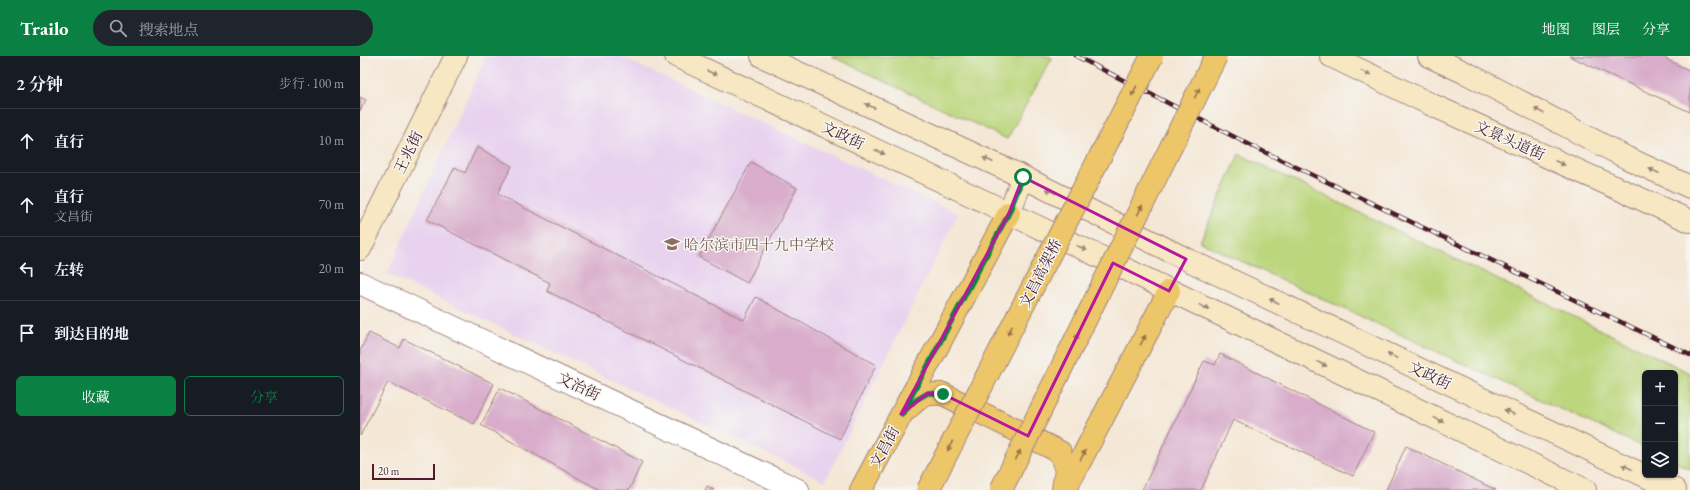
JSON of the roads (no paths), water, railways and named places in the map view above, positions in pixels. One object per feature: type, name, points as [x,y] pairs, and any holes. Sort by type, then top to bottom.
[{"type":"main road","name":"王兆街","points":[[360,249],[456,56]]},
{"type":"main road","name":"文政街","points":[[676,56],[1009,213],[1169,291]]},
{"type":"main road","points":[[762,56],[1023,177],[1009,213]]},
{"type":"main road","name":"文昌高架桥","points":[[928,490],[1152,56]]},
{"type":"main road","points":[[1001,490],[1216,56]]},
{"type":"main road","name":"文景头道街","points":[[1331,56],[1430,104],[1690,221]]},
{"type":"main road","points":[[1429,56],[1468,74],[1627,158],[1690,187]]},
{"type":"main road","name":"文政街","points":[[1023,177],[1186,259],[1675,490]]},
{"type":"main road","name":"文昌街","points":[[861,490],[1009,213]]},
{"type":"main road","points":[[1064,490],[1186,259]]},
{"type":"main road","points":[[1169,291],[1585,490]]},
{"type":"main road","points":[[902,414],[916,400],[928,393],[943,394],[1060,452],[1066,470],[1064,490]]},
{"type":"street","name":"文治街","points":[[360,283],[798,490]]},
{"type":"railway","points":[[1076,56],[1254,147],[1690,355]]},
{"type":"place","name":"哈尔滨市四十九中学校","points":[[672,244]]}]
